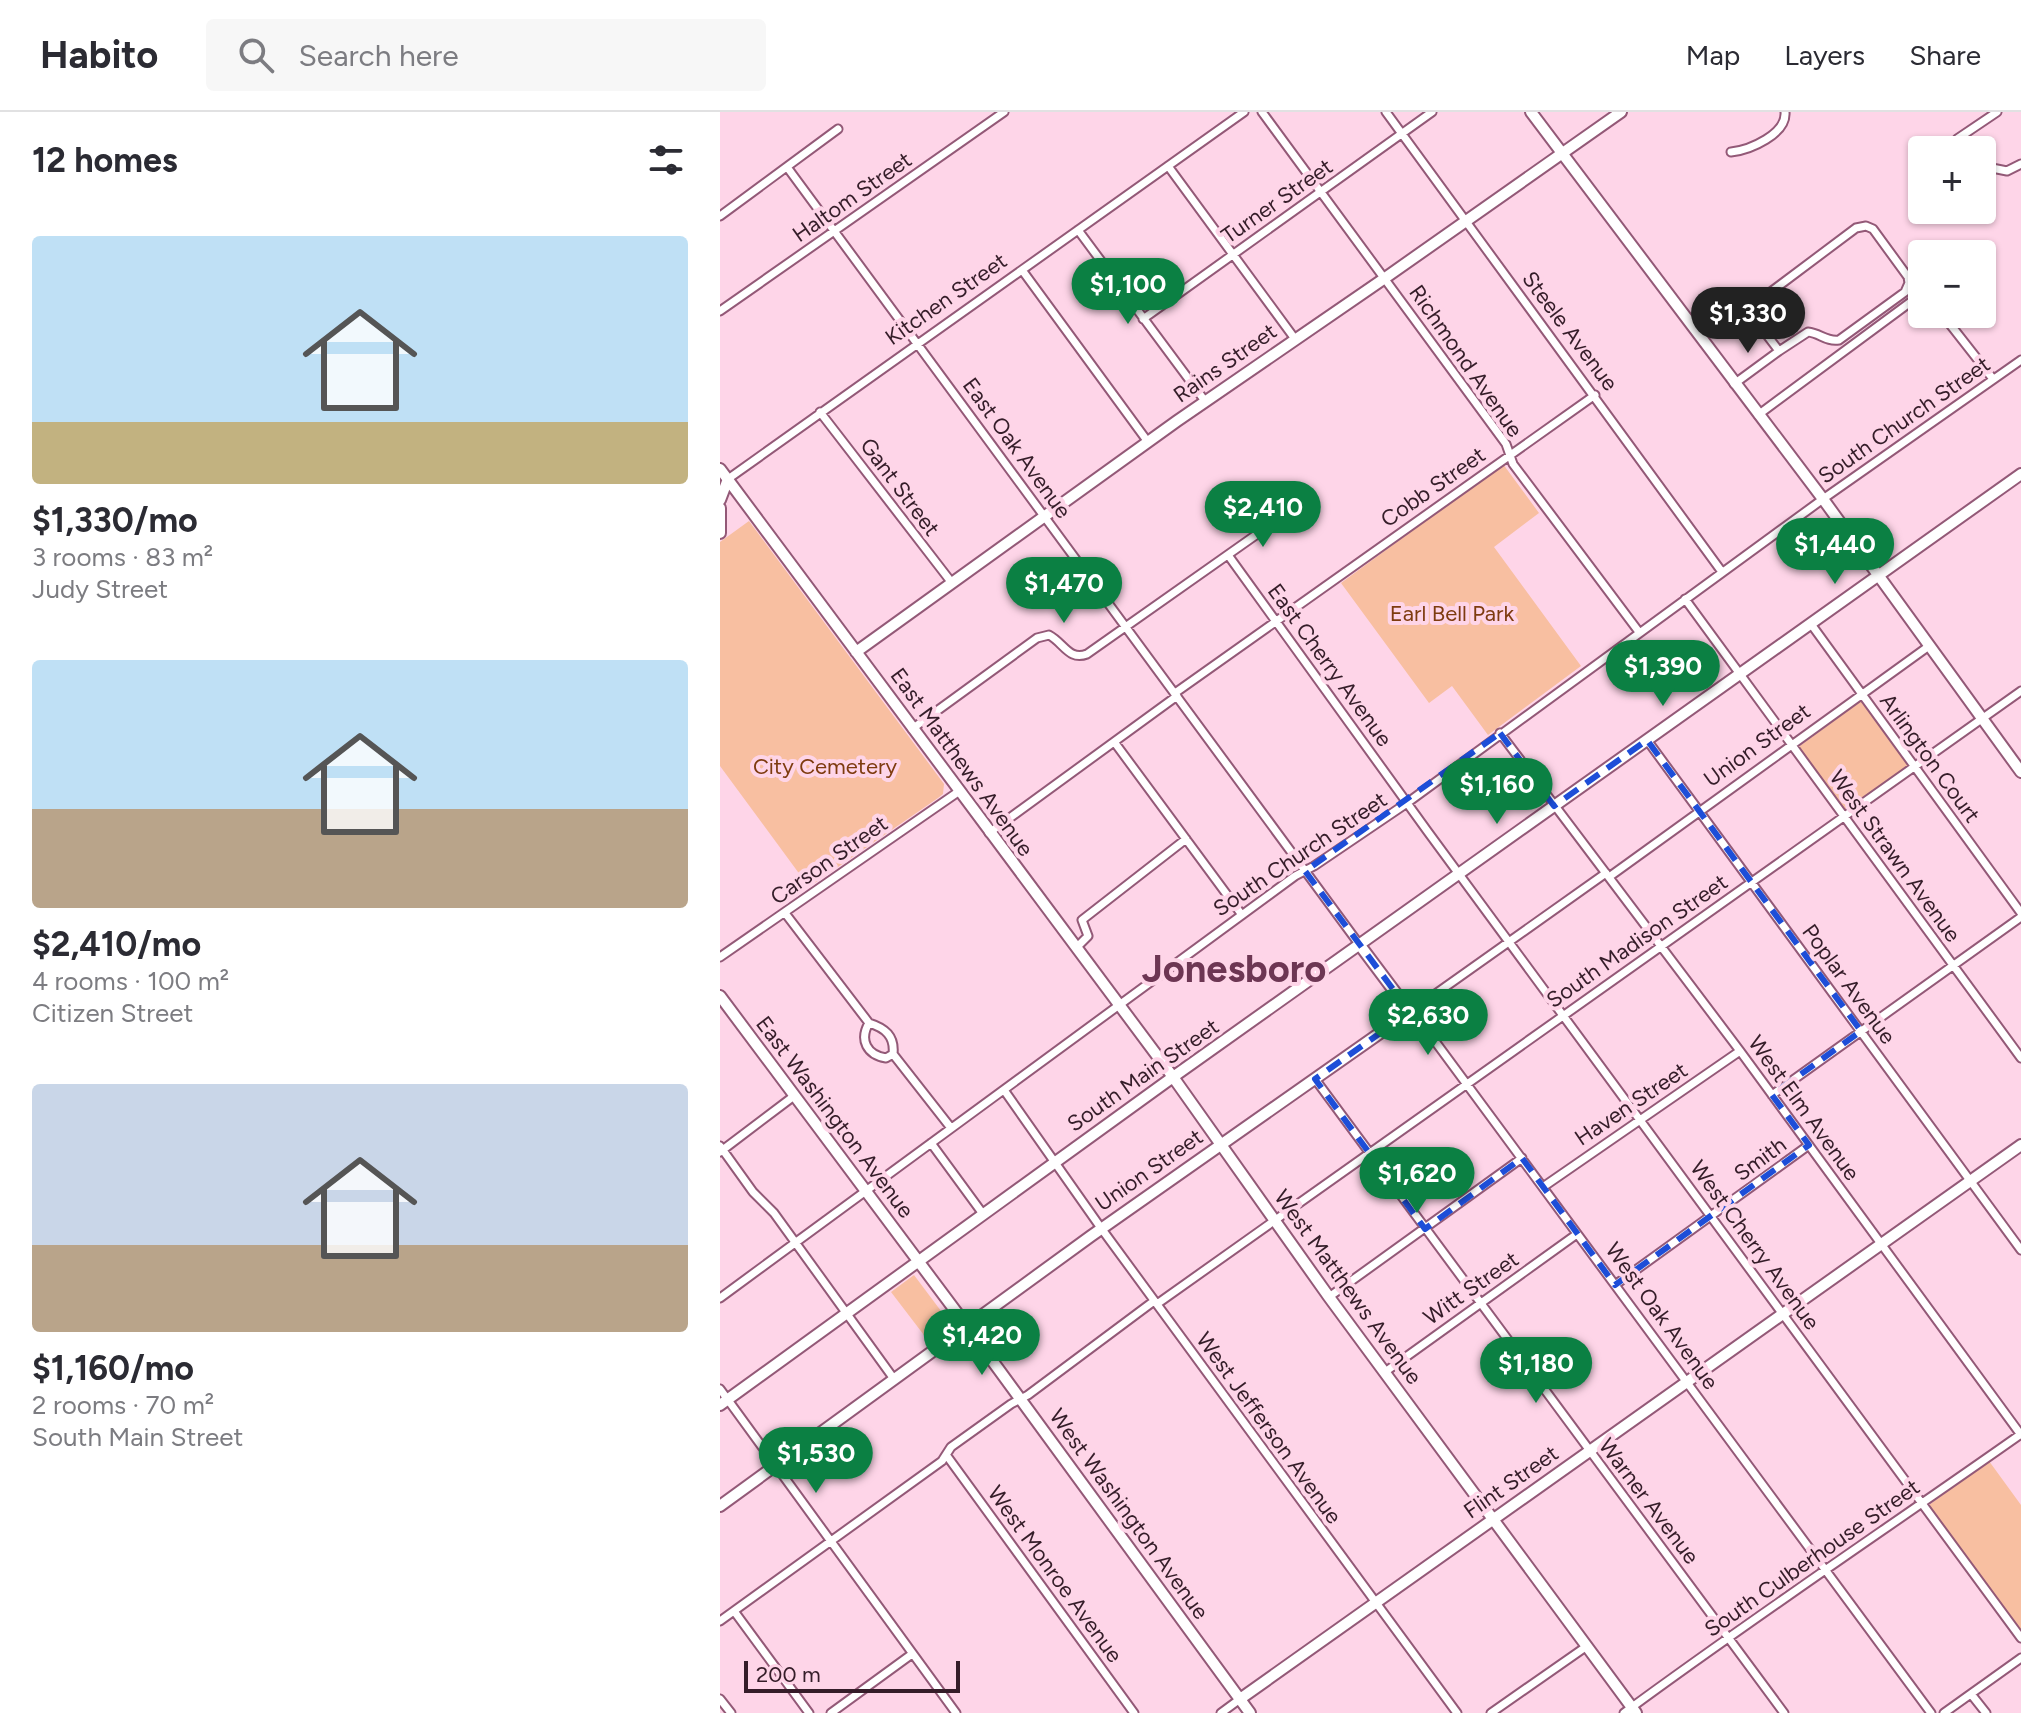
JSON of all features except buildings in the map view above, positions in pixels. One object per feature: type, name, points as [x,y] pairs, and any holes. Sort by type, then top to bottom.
[{"type":"street","name":"Haltom Street","points":[[720,311],[1004,112]]},
{"type":"street","name":"Kitchen Street","points":[[728,479],[1244,112]]},
{"type":"street","name":"Richmond Avenue","points":[[1262,112],[1506,444],[1513,464],[1639,632]]},
{"type":"street","name":"Steele Avenue","points":[[1386,112],[1722,572]]},
{"type":"street","name":"Turner Street","points":[[1143,319],[1432,112]]},
{"type":"street","points":[[1531,112],[1823,499],[2021,772]]},
{"type":"street","name":"Rains Street","points":[[856,652],[1205,401],[1621,112]]},
{"type":"street","points":[[1731,152],[1757,144],[1781,127],[1785,112]]},
{"type":"street","points":[[1961,136],[1995,113]]},
{"type":"street","points":[[720,216],[838,129]]},
{"type":"street","points":[[1996,169],[2007,171],[2021,164]]},
{"type":"street","points":[[1168,166],[1295,339]]},
{"type":"street","name":"East Oak Avenue","points":[[787,167],[1359,944]]},
{"type":"street","points":[[1734,384],[1808,332],[1825,340],[1839,340],[1905,292],[1908,277],[1873,229],[1866,226],[1856,228],[1752,306],[1751,314],[1779,351]]},
{"type":"street","points":[[1078,230],[1205,401]]},
{"type":"street","points":[[1022,270],[1148,442]]},
{"type":"street","points":[[1758,415],[1908,304]]},
{"type":"street","points":[[1953,328],[1993,379]]},
{"type":"street","name":"South Church Street","points":[[720,1298],[1242,915],[1407,803],[1823,499],[2021,360]]},
{"type":"street","name":"Cobb Street","points":[[989,833],[1115,743],[1276,621],[1595,395]]},
{"type":"street","name":"Gant Street","points":[[820,412],[952,583]]},
{"type":"street","name":"East Matthews Avenue","points":[[720,469],[1173,1077]]},
{"type":"street","name":"South Main Street","points":[[724,1402],[1173,1077],[2021,474]]},
{"type":"street","points":[[720,500],[728,479]]},
{"type":"street","points":[[720,508],[720,533]]},
{"type":"street","points":[[912,729],[1037,638],[1049,635],[1072,655],[1080,657],[1280,518]]},
{"type":"street","name":"East Cherry Avenue","points":[[1228,555],[1459,874]]},
{"type":"street","name":"West Strawn Avenue","points":[[1685,599],[2021,1058]]},
{"type":"street","name":"Arlington Court","points":[[1811,624],[2021,915]]},
{"type":"street","name":"Union Street","points":[[720,1506],[1101,1228],[1509,941],[1700,812],[1929,646]]},
{"type":"street","name":"South Madison Street","points":[[720,1621],[947,1456],[951,1447],[2021,691]]},
{"type":"street","name":"West Elm Avenue","points":[[1500,733],[1740,1051],[2021,1434]]},
{"type":"street","name":"Poplar Avenue","points":[[1647,740],[2021,1250]]},
{"type":"street","points":[[1115,743],[1242,915]]},
{"type":"street","name":"Carson Street","points":[[720,957],[958,792]]},
{"type":"street","points":[[1076,948],[1088,936],[1082,920],[1186,839]]},
{"type":"street","name":"West Cherry Avenue","points":[[1459,874],[2021,1638]]},
{"type":"street","points":[[785,913],[869,1023],[888,1033],[893,1040],[893,1054],[951,1128]]},
{"type":"street","points":[[1772,1095],[2021,915]]},
{"type":"street","name":"West Oak Avenue","points":[[1359,944],[1522,1158],[1931,1713]]},
{"type":"street","name":"East Washington Avenue","points":[[720,996],[918,1262]]},
{"type":"street","points":[[869,1023],[864,1037],[868,1051],[877,1057],[886,1058],[893,1054]]},
{"type":"street","name":"Haven Street","points":[[1543,1187],[1740,1051]]},
{"type":"street","name":"West Matthews Avenue","points":[[1173,1077],[1329,1297],[1587,1646],[1630,1711]]},
{"type":"street","name":"Warner Avenue","points":[[1315,1079],[1784,1713]]},
{"type":"street","name":"West Jefferson Avenue","points":[[1004,1090],[1101,1228],[1457,1713]]},
{"type":"street","points":[[794,1096],[721,1149],[753,1192],[774,1213],[894,1379]]},
{"type":"street","points":[[931,1143],[983,1214]]},
{"type":"street","name":"Smith","points":[[1615,1285],[1809,1145]]},
{"type":"street","name":"Flint Street","points":[[1221,1713],[2021,1145]]},
{"type":"street","points":[[1329,1297],[1522,1158]]},
{"type":"street","name":"Witt Street","points":[[1385,1372],[1577,1234]]},
{"type":"street","name":"West Washington Avenue","points":[[918,1262],[1250,1713]]},
{"type":"street","points":[[720,1389],[724,1402],[776,1466],[956,1713]]},
{"type":"street","name":"South Culberhouse Street","points":[[1630,1711],[1727,1638],[2021,1434]]},
{"type":"street","name":"West Monroe Avenue","points":[[947,1456],[1134,1713]]},
{"type":"street","points":[[734,1611],[809,1713]]},
{"type":"street","points":[[1491,1713],[1587,1646]]},
{"type":"street","points":[[831,1713],[912,1654]]},
{"type":"street","points":[[1944,1713],[2021,1658]]},
{"type":"street","points":[[1971,1694],[1986,1713]]},
{"type":"street","points":[[720,1699],[731,1713]]},
{"type":"highlighted area","points":[[1500,733],[1554,806],[1647,740],[1861,1031],[1772,1095],[1809,1145],[1615,1285],[1522,1158],[1425,1229],[1315,1079],[1410,1012],[1305,871]]},
{"type":"green space","name":"Earl Bell Park","points":[[1503,464],[1539,513],[1494,547],[1581,666],[1488,735],[1452,686],[1429,703],[1341,583]]},
{"type":"green space","name":"City Cemetery","points":[[749,521],[944,784],[943,794],[938,798],[809,887],[720,766],[720,542]]},
{"type":"green space","points":[[1861,701],[1908,766],[1844,812],[1797,748]]},
{"type":"green space","points":[[914,1275],[953,1327],[930,1343],[891,1292]]},
{"type":"green space","points":[[1989,1461],[2021,1505],[2021,1634],[1929,1508]]},
{"type":"district","name":"Jonesboro","points":[[1234,969]]}]
